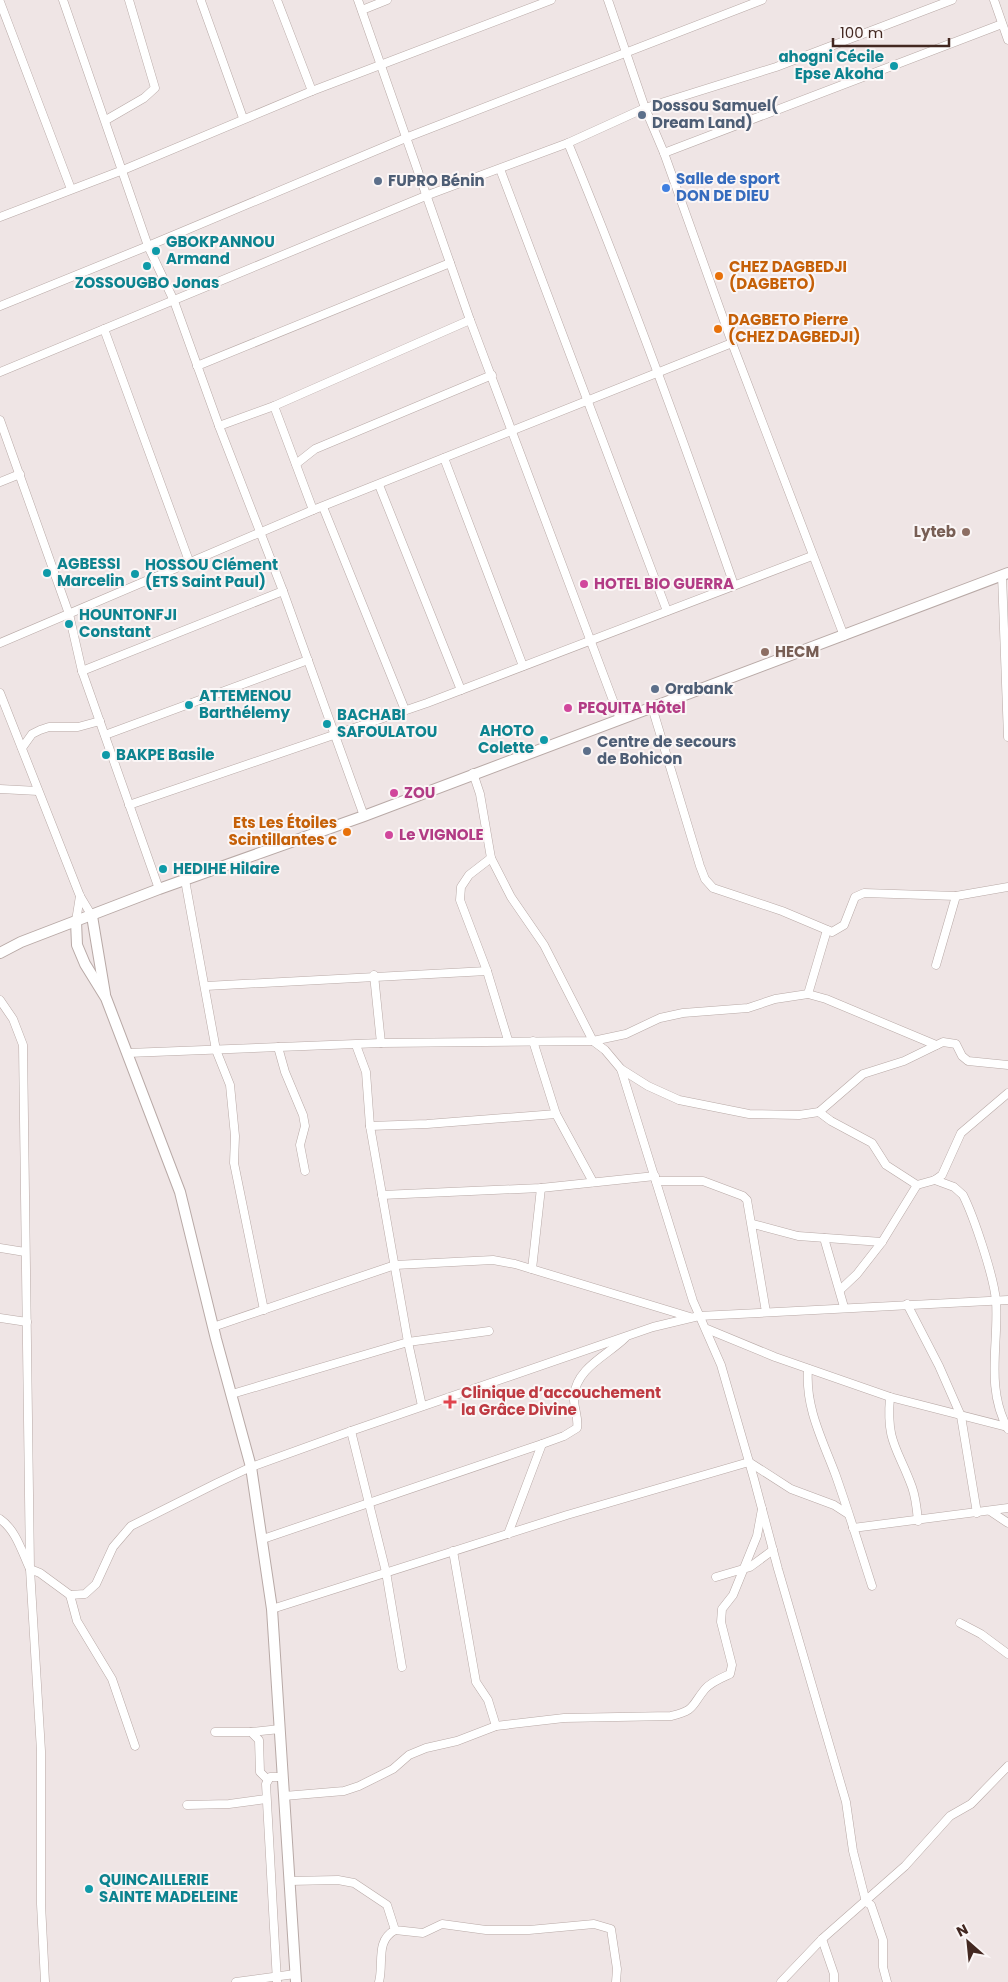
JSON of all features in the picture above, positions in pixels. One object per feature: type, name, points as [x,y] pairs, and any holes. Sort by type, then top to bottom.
[{"type":"street","points":[[63,0],[148,246],[174,301],[219,426],[262,532],[364,816]]},
{"type":"street","points":[[106,120],[144,98],[155,88],[129,0]]},
{"type":"street","points":[[277,0],[312,91]]},
{"type":"street","points":[[358,0],[408,137],[470,320],[620,719]]},
{"type":"street","points":[[362,10],[387,0]]},
{"type":"street","points":[[0,216],[123,170],[243,118],[551,0]]},
{"type":"street","points":[[608,0],[628,52],[645,108],[664,153],[732,343],[844,636]]},
{"type":"street","points":[[0,306],[408,137],[762,0]]},
{"type":"street","points":[[0,372],[428,195],[568,143],[645,108],[776,68],[827,46],[952,0]]},
{"type":"street","points":[[994,0],[1008,40]]},
{"type":"street","points":[[201,1],[243,118]]},
{"type":"street","points":[[0,2],[70,189]]},
{"type":"street","points":[[664,153],[726,131],[1002,24]]},
{"type":"street","points":[[568,143],[601,224],[698,481],[734,585]]},
{"type":"street","points":[[500,169],[667,611]]},
{"type":"street","points":[[197,366],[450,263]]},
{"type":"street","points":[[219,426],[274,406],[470,320]]},
{"type":"street","points":[[104,329],[189,562]]},
{"type":"street","points":[[0,643],[313,510],[379,485],[512,429],[657,374],[732,343]]},
{"type":"street","points":[[296,464],[315,449],[492,375]]},
{"type":"street","points":[[274,406],[313,510]]},
{"type":"street","points":[[0,420],[69,614],[82,672],[159,889]]},
{"type":"street","points":[[444,458],[523,666]]},
{"type":"street","points":[[0,482],[20,474]]},
{"type":"street","points":[[379,485],[461,690]]},
{"type":"street","points":[[323,507],[405,710]]},
{"type":"street","points":[[129,804],[335,735],[461,690],[812,556]]},
{"type":"street","points":[[0,953],[21,942],[159,889],[364,816],[473,773],[844,636],[1005,574],[1008,737]]},
{"type":"street","points":[[82,672],[283,591]]},
{"type":"street","points":[[105,735],[308,660]]},
{"type":"street","points":[[0,693],[3,712],[22,748],[80,896],[92,916],[106,998]]},
{"type":"street","points":[[652,707],[706,879],[713,888],[782,911],[827,930],[839,930],[844,925],[855,897],[864,892],[956,896],[1008,887]]},
{"type":"street","points":[[22,748],[32,734],[40,730],[50,727],[78,727],[100,721]]},
{"type":"street","points":[[473,773],[482,803],[491,858],[511,897],[544,945],[593,1041],[605,1050],[621,1069],[648,1086],[679,1100],[714,1108],[749,1114],[799,1115],[819,1112],[863,1074],[904,1061],[944,1042],[952,1042],[959,1046],[962,1056],[968,1061],[1008,1066]]},
{"type":"street","points":[[0,789],[38,791]]},
{"type":"street","points":[[491,858],[468,875],[460,892],[460,900],[487,970],[508,1040]]},
{"type":"street","points":[[185,880],[206,986],[216,1050],[230,1085],[235,1136],[234,1163],[264,1310]]},
{"type":"street","points":[[80,896],[75,938],[80,953],[106,998],[180,1192],[213,1327],[252,1467],[263,1539],[272,1609],[295,1978],[236,1982]]},
{"type":"street","points":[[936,965],[956,896]]},
{"type":"street","points":[[808,994],[827,930]]},
{"type":"street","points":[[206,986],[487,970]]},
{"type":"street","points":[[374,975],[381,1043]]},
{"type":"street","points":[[128,1053],[381,1043],[508,1040],[593,1041],[626,1034],[660,1018],[683,1013],[748,1008],[776,999],[808,994],[936,1045]]},
{"type":"street","points":[[0,1000],[13,1019],[23,1045],[25,1252],[29,1362],[30,1569],[41,1751],[41,1904],[45,1982]]},
{"type":"street","points":[[533,1041],[556,1114],[593,1182]]},
{"type":"street","points":[[356,1045],[366,1072],[370,1126],[396,1265],[408,1342],[422,1406]]},
{"type":"street","points":[[278,1047],[285,1072],[304,1115],[305,1126],[300,1145],[305,1171]]},
{"type":"street","points":[[621,1069],[699,1316],[707,1329],[721,1365],[846,1802],[853,1851],[866,1902],[871,1905],[883,1940],[883,1967],[887,1982]]},
{"type":"street","points":[[840,1290],[857,1274],[882,1242],[917,1185],[935,1180],[946,1170],[961,1133],[1008,1093]]},
{"type":"street","points":[[819,1112],[831,1121],[868,1140],[876,1148],[886,1165],[917,1185]]},
{"type":"street","points":[[370,1126],[426,1124],[556,1114]]},
{"type":"street","points":[[382,1195],[542,1188],[593,1182],[656,1179],[703,1181],[735,1192],[747,1200],[766,1312]]},
{"type":"street","points":[[935,1180],[954,1187],[963,1195],[979,1239],[996,1300],[995,1380],[999,1408],[1007,1428]]},
{"type":"street","points":[[532,1269],[542,1188]]},
{"type":"street","points":[[752,1224],[790,1235],[882,1242]]},
{"type":"street","points":[[824,1238],[844,1307]]},
{"type":"street","points":[[0,1248],[25,1252]]},
{"type":"street","points":[[213,1327],[396,1265],[493,1260],[505,1261],[691,1317]]},
{"type":"street","points":[[70,1595],[85,1594],[96,1584],[112,1547],[131,1526],[252,1467],[350,1431],[629,1335],[699,1316],[1008,1300]]},
{"type":"street","points":[[907,1304],[939,1366],[961,1416],[977,1513]]},
{"type":"street","points":[[0,1318],[27,1322]]},
{"type":"street","points":[[707,1329],[808,1370],[890,1398],[1007,1428]]},
{"type":"street","points":[[232,1394],[408,1342],[489,1331]]},
{"type":"street","points":[[263,1539],[564,1436],[577,1428],[574,1396],[584,1372],[592,1363],[615,1348],[629,1335]]},
{"type":"street","points":[[808,1370],[807,1385],[812,1414],[872,1586]]},
{"type":"street","points":[[890,1398],[888,1415],[892,1444],[912,1488],[918,1521]]},
{"type":"street","points":[[350,1431],[370,1503],[386,1572],[402,1667]]},
{"type":"street","points":[[508,1534],[542,1444]]},
{"type":"street","points":[[272,1609],[508,1534],[749,1462],[791,1489],[834,1505],[848,1514]]},
{"type":"street","points":[[284,1796],[344,1791],[393,1770],[409,1755],[426,1748],[457,1741],[496,1726],[564,1718],[672,1716],[685,1712],[695,1706],[706,1689],[730,1674],[732,1665],[721,1622],[722,1609],[733,1596],[757,1536],[762,1508]]},
{"type":"street","points":[[853,1528],[1008,1508]]},
{"type":"street","points":[[990,1511],[1008,1523]]},
{"type":"street","points":[[0,1519],[7,1524],[15,1537],[30,1569],[40,1573],[70,1595],[78,1621],[112,1680],[135,1746]]},
{"type":"street","points":[[716,1577],[743,1570],[773,1550]]},
{"type":"street","points":[[453,1551],[476,1682],[488,1700],[496,1726]]},
{"type":"street","points":[[960,1623],[981,1634],[1007,1653]]},
{"type":"street","points":[[215,1732],[251,1732],[280,1729]]},
{"type":"street","points":[[251,1732],[259,1740],[260,1772],[267,1779],[266,1799],[277,1979]]},
{"type":"street","points":[[781,1982],[822,1939],[906,1866],[950,1816],[970,1804],[1008,1766]]},
{"type":"street","points":[[267,1779],[283,1777]]},
{"type":"street","points":[[187,1805],[229,1804],[266,1799]]},
{"type":"street","points":[[289,1881],[332,1880],[354,1883],[387,1905],[395,1930]]},
{"type":"street","points":[[379,1982],[382,1970],[381,1949],[386,1935],[395,1930],[423,1933],[442,1924],[486,1930],[530,1930],[594,1924],[611,1929],[617,1969],[616,1982]]},
{"type":"street","points":[[822,1939],[834,1974],[834,1982]]},
{"type":"place","name":"ahogni Cécile Epse Akoha","points":[[894,66]]},
{"type":"place","name":"Dossou Samuel( Dream Land)","points":[[642,115]]},
{"type":"place","name":"FUPRO Bénin","points":[[378,181]]},
{"type":"place","name":"Salle de sport DON DE DIEU","points":[[666,188]]},
{"type":"place","name":"GBOKPANNOU Armand","points":[[156,251]]},
{"type":"place","name":"ZOSSOUGBO Jonas","points":[[147,266]]},
{"type":"place","name":"CHEZ DAGBEDJI (DAGBETO)","points":[[719,276]]},
{"type":"place","name":"DAGBETO Pierre (CHEZ DAGBEDJI)","points":[[718,329]]},
{"type":"place","name":"Lyteb","points":[[966,532]]},
{"type":"place","name":"AGBESSI Marcelin","points":[[47,573]]},
{"type":"place","name":"HOSSOU Clément (ETS Saint Paul)","points":[[135,574]]},
{"type":"place","name":"HOTEL BIO GUERRA","points":[[584,584]]},
{"type":"place","name":"HOUNTONFJI Constant","points":[[69,624]]},
{"type":"place","name":"HECM","points":[[765,652]]},
{"type":"place","name":"Orabank","points":[[655,689]]},
{"type":"place","name":"ATTEMENOU Barthélemy","points":[[189,705]]},
{"type":"place","name":"PEQUITA Hôtel","points":[[568,708]]},
{"type":"place","name":"BACHABI SAFOULATOU","points":[[327,724]]},
{"type":"place","name":"AHOTO Colette","points":[[544,740]]},
{"type":"place","name":"Centre de secours de Bohicon","points":[[587,751]]},
{"type":"place","name":"BAKPE Basile","points":[[106,755]]},
{"type":"place","name":"ZOU","points":[[394,793]]},
{"type":"place","name":"Ets Les Étoiles Scintillantes c","points":[[347,832]]},
{"type":"place","name":"Le VIGNOLE","points":[[389,835]]},
{"type":"place","name":"HEDIHE Hilaire","points":[[163,869]]},
{"type":"place","name":"Clinique d’accouchement la Grâce Divine","points":[[450,1402]]},
{"type":"place","name":"QUINCAILLERIE SAINTE MADELEINE","points":[[89,1889]]}]
